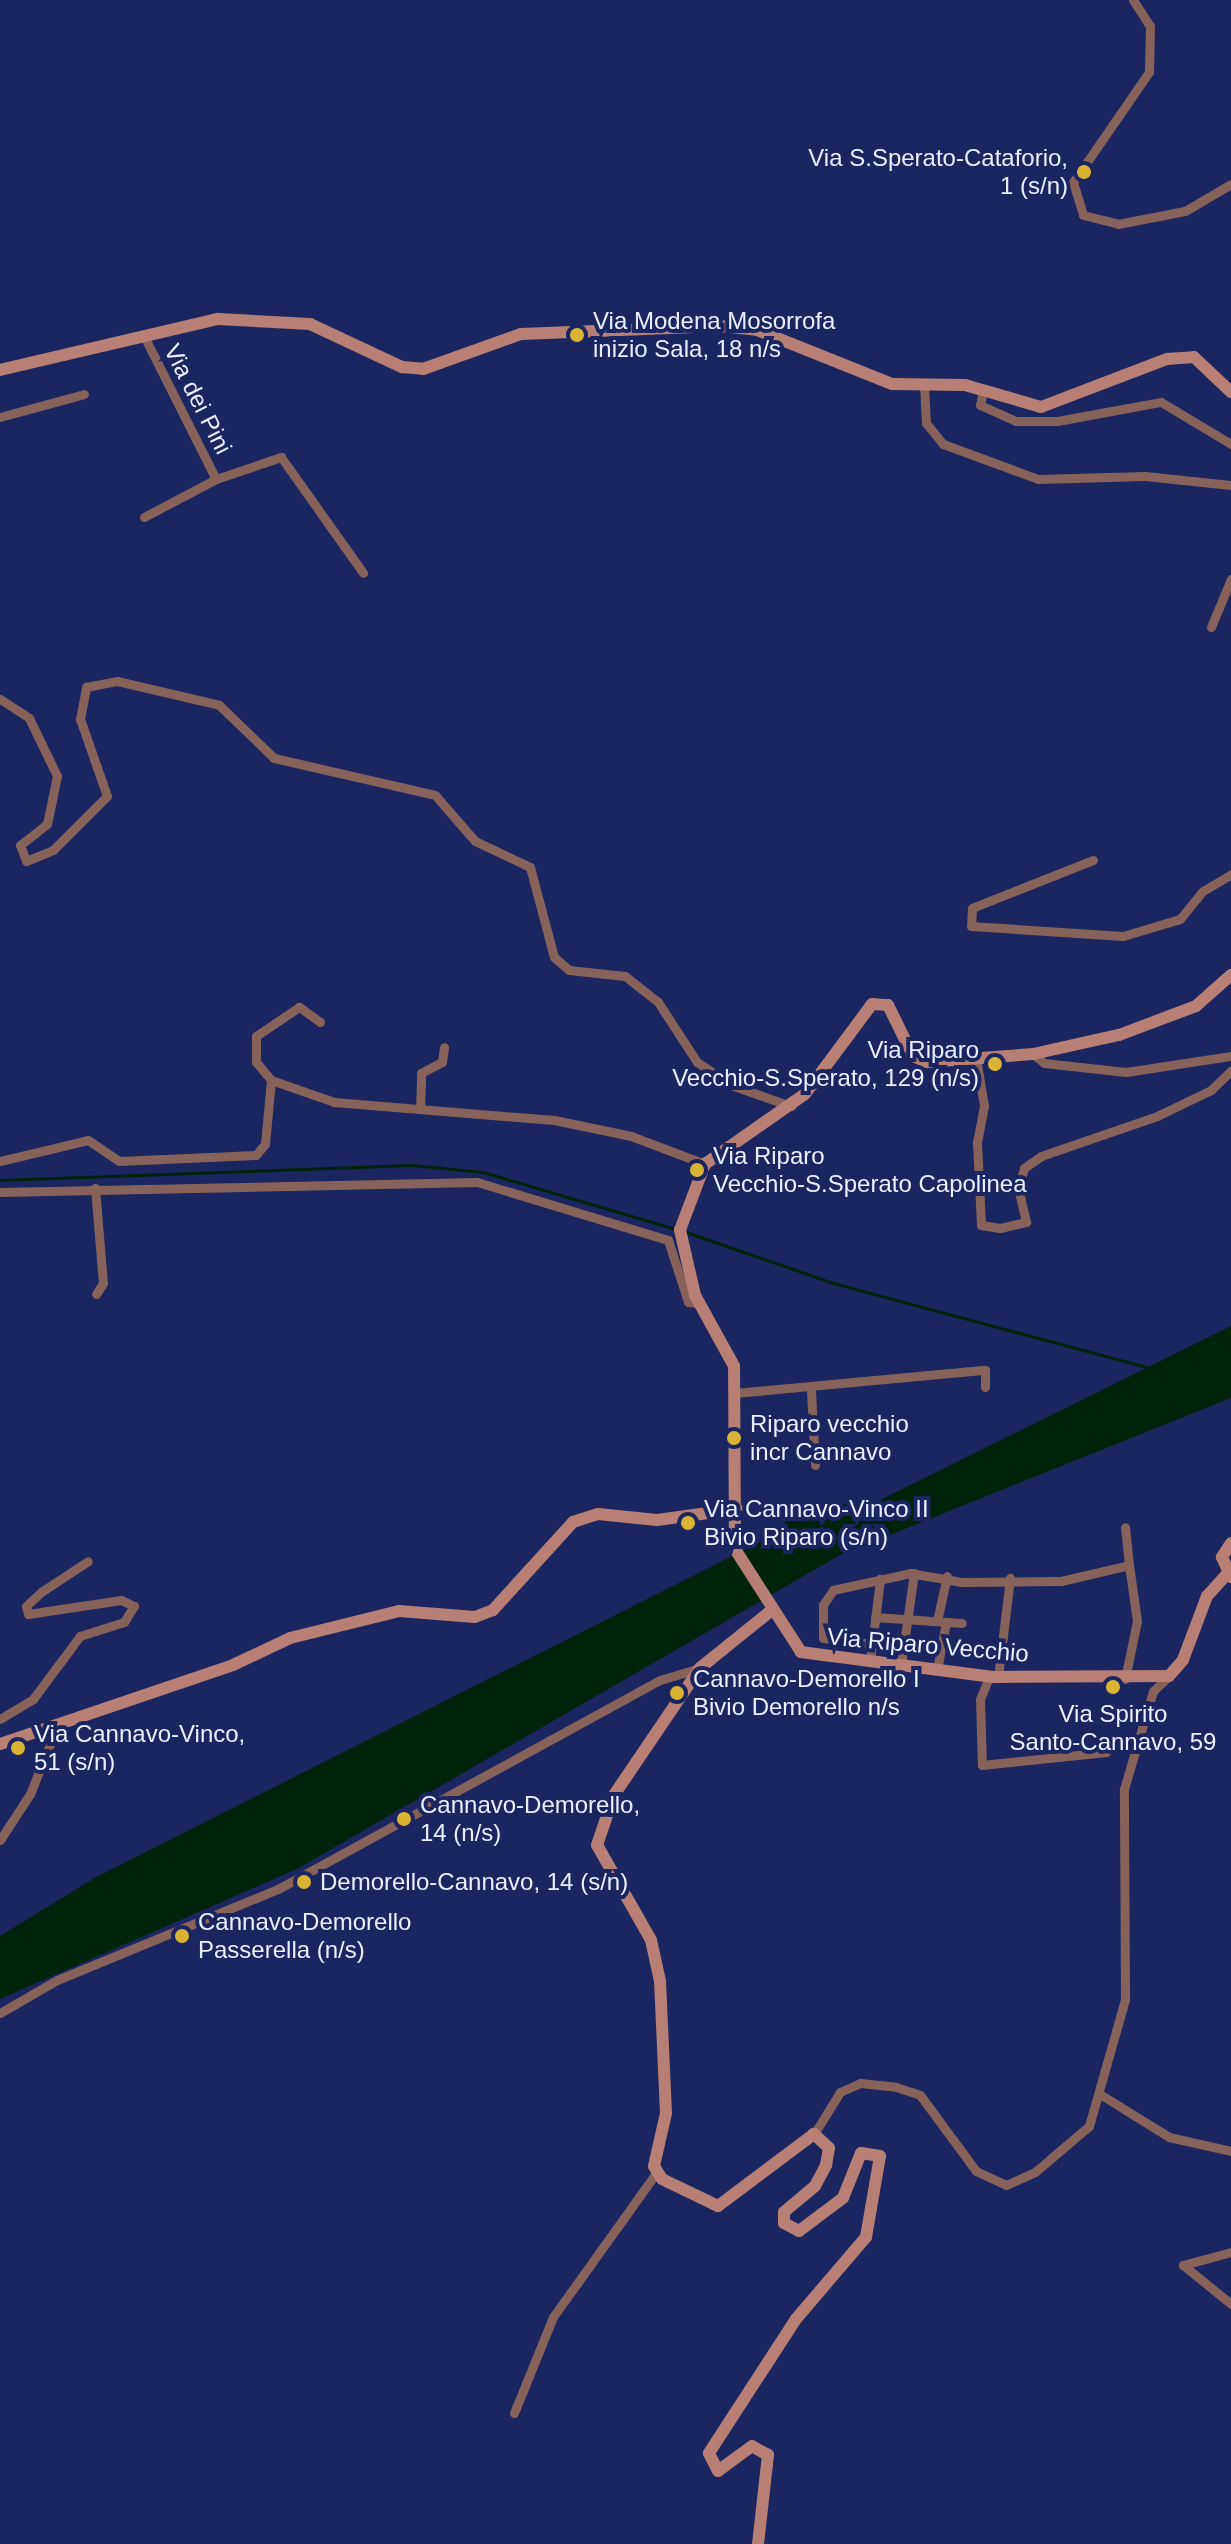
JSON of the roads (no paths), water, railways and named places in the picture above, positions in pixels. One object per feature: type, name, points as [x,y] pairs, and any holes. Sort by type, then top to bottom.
[{"type":"street","points":[[1133,0],[1150,26],[1149,72],[1073,182],[1083,215],[1118,224],[1185,211],[1231,184]]},
{"type":"street","points":[[0,370],[218,319],[265,319],[310,324],[402,367],[423,369],[521,334],[720,326],[757,330],[892,384],[983,390],[1041,407],[1167,359],[1194,357],[1231,392]]},
{"type":"street","name":"Via dei Pini","points":[[145,338],[216,479]]},
{"type":"street","points":[[924,385],[926,423],[943,444],[1038,479],[1145,476],[1231,485]]},
{"type":"street","points":[[983,390],[980,405],[1016,421],[1057,421],[1161,402],[1231,444]]},
{"type":"street","points":[[0,417],[84,394]]},
{"type":"street","points":[[144,517],[216,479],[287,460],[363,573]]},
{"type":"street","points":[[1211,627],[1222,586],[1231,579]]},
{"type":"street","points":[[0,699],[29,718],[57,776],[47,824],[20,845],[26,861],[53,850],[107,796],[80,719],[86,687],[117,681],[219,705],[274,758],[435,795],[475,841],[530,867],[548,940],[561,964],[625,976],[658,1002],[697,1062],[731,1085],[791,1106]]},
{"type":"street","points":[[1093,860],[972,908],[971,926],[1123,936],[1180,919],[1203,891],[1231,874]]},
{"type":"street","name":"Via Riparo Vecchio","points":[[1169,1676],[1125,1679],[994,1677],[801,1652],[735,1549],[734,1366],[697,1299],[680,1230],[693,1187],[705,1164],[791,1106],[872,1004],[888,1005],[913,1056],[976,1058],[1033,1054],[1119,1035],[1196,1006],[1231,975]]},
{"type":"street","points":[[320,1022],[299,1007],[256,1036],[256,1062],[271,1080],[334,1102],[554,1120],[643,1139],[705,1164]]},
{"type":"street","points":[[420,1109],[421,1073],[442,1062],[444,1047]]},
{"type":"street","points":[[1033,1054],[1044,1063],[1126,1072],[1231,1056]]},
{"type":"street","points":[[976,1058],[984,1106],[977,1143],[981,1225],[1000,1228],[1026,1222],[1018,1188],[1024,1168],[1041,1156],[1157,1116],[1211,1090],[1231,1071]]},
{"type":"street","points":[[0,1161],[88,1140],[119,1161],[256,1155],[265,1144],[271,1080]]},
{"type":"street","points":[[0,1192],[477,1182],[668,1240],[688,1302],[697,1299]]},
{"type":"street","points":[[95,1188],[103,1283],[96,1294]]},
{"type":"street","points":[[735,1393],[811,1391],[985,1370],[985,1387]]},
{"type":"street","points":[[811,1391],[815,1465]]},
{"type":"street","points":[[0,1744],[57,1727],[290,1638],[399,1611],[475,1617],[493,1610],[573,1522],[737,1509]]},
{"type":"street","points":[[1125,1527],[1137,1621],[1125,1679]]},
{"type":"street","points":[[656,2173],[718,2206],[814,2134],[840,2092],[860,2083],[896,2087],[920,2095],[976,2171],[1006,2185],[1080,2137],[1103,2096],[1130,1938],[1124,1789],[1153,1691],[1183,1660],[1207,1596],[1229,1575],[1222,1557],[1231,1543]]},
{"type":"street","points":[[0,1719],[26,1706],[80,1636],[117,1626],[134,1606],[121,1600],[28,1614],[26,1606],[41,1592],[88,1561]]},
{"type":"street","points":[[872,1644],[831,1642],[819,1629],[833,1590],[914,1573],[1061,1581],[1129,1565]]},
{"type":"street","points":[[901,1665],[914,1573]]},
{"type":"street","points":[[937,1670],[947,1576]]},
{"type":"street","points":[[1010,1578],[994,1677],[980,1699],[982,1765],[1106,1752]]},
{"type":"street","points":[[870,1661],[880,1579]]},
{"type":"street","points":[[514,2413],[553,2317],[656,2173],[666,2113],[660,1981],[645,1928],[597,1845],[614,1795],[700,1668],[770,1607]]},
{"type":"street","points":[[875,1617],[962,1623]]},
{"type":"street","points":[[0,2013],[57,1980],[278,1889],[660,1680],[700,1668]]},
{"type":"street","points":[[0,1840],[30,1794],[57,1727]]},
{"type":"street","points":[[1103,2096],[1169,2137],[1231,2151]]},
{"type":"street","points":[[758,2544],[768,2455],[752,2446],[718,2471],[709,2453],[796,2319],[866,2237],[881,2163],[861,2153],[843,2198],[813,2226],[794,2231],[784,2212],[815,2186],[826,2165],[829,2148],[814,2134]]},
{"type":"street","points":[[1231,2252],[1183,2265],[1231,2304]]},
{"type":"waterway","points":[[0,1180],[412,1165],[483,1172],[675,1229]]},
{"type":"waterway","points":[[686,1232],[833,1283],[1150,1368]]},
{"type":"place","name":"Via S.Sperato-Cataforio, 1 (s/n)","points":[[1084,172]]},
{"type":"place","name":"Via Modena Mosorrofa inizio Sala, 18 n/s","points":[[577,335]]},
{"type":"place","name":"Via Riparo Vecchio-S.Sperato, 129 (n/s)","points":[[995,1064]]},
{"type":"place","name":"Via Riparo Vecchio-S.Sperato Capolinea","points":[[697,1170]]},
{"type":"place","name":"Riparo vecchio incr Cannavo","points":[[734,1438]]},
{"type":"place","name":"Via Cannavo-Vinco II Bivio Riparo (s/n)","points":[[688,1523]]},
{"type":"place","name":"Via Spirito Santo-Cannavo, 59","points":[[1113,1687]]},
{"type":"place","name":"Cannavo-Demorello I Bivio Demorello n/s","points":[[677,1693]]},
{"type":"place","name":"Via Cannavo-Vinco, 51 (s/n)","points":[[18,1748]]},
{"type":"place","name":"Cannavo-Demorello, 14 (n/s)","points":[[404,1819]]},
{"type":"place","name":"Demorello-Cannavo, 14 (s/n)","points":[[304,1882]]},
{"type":"place","name":"Cannavo-Demorello Passerella (n/s)","points":[[182,1936]]}]
